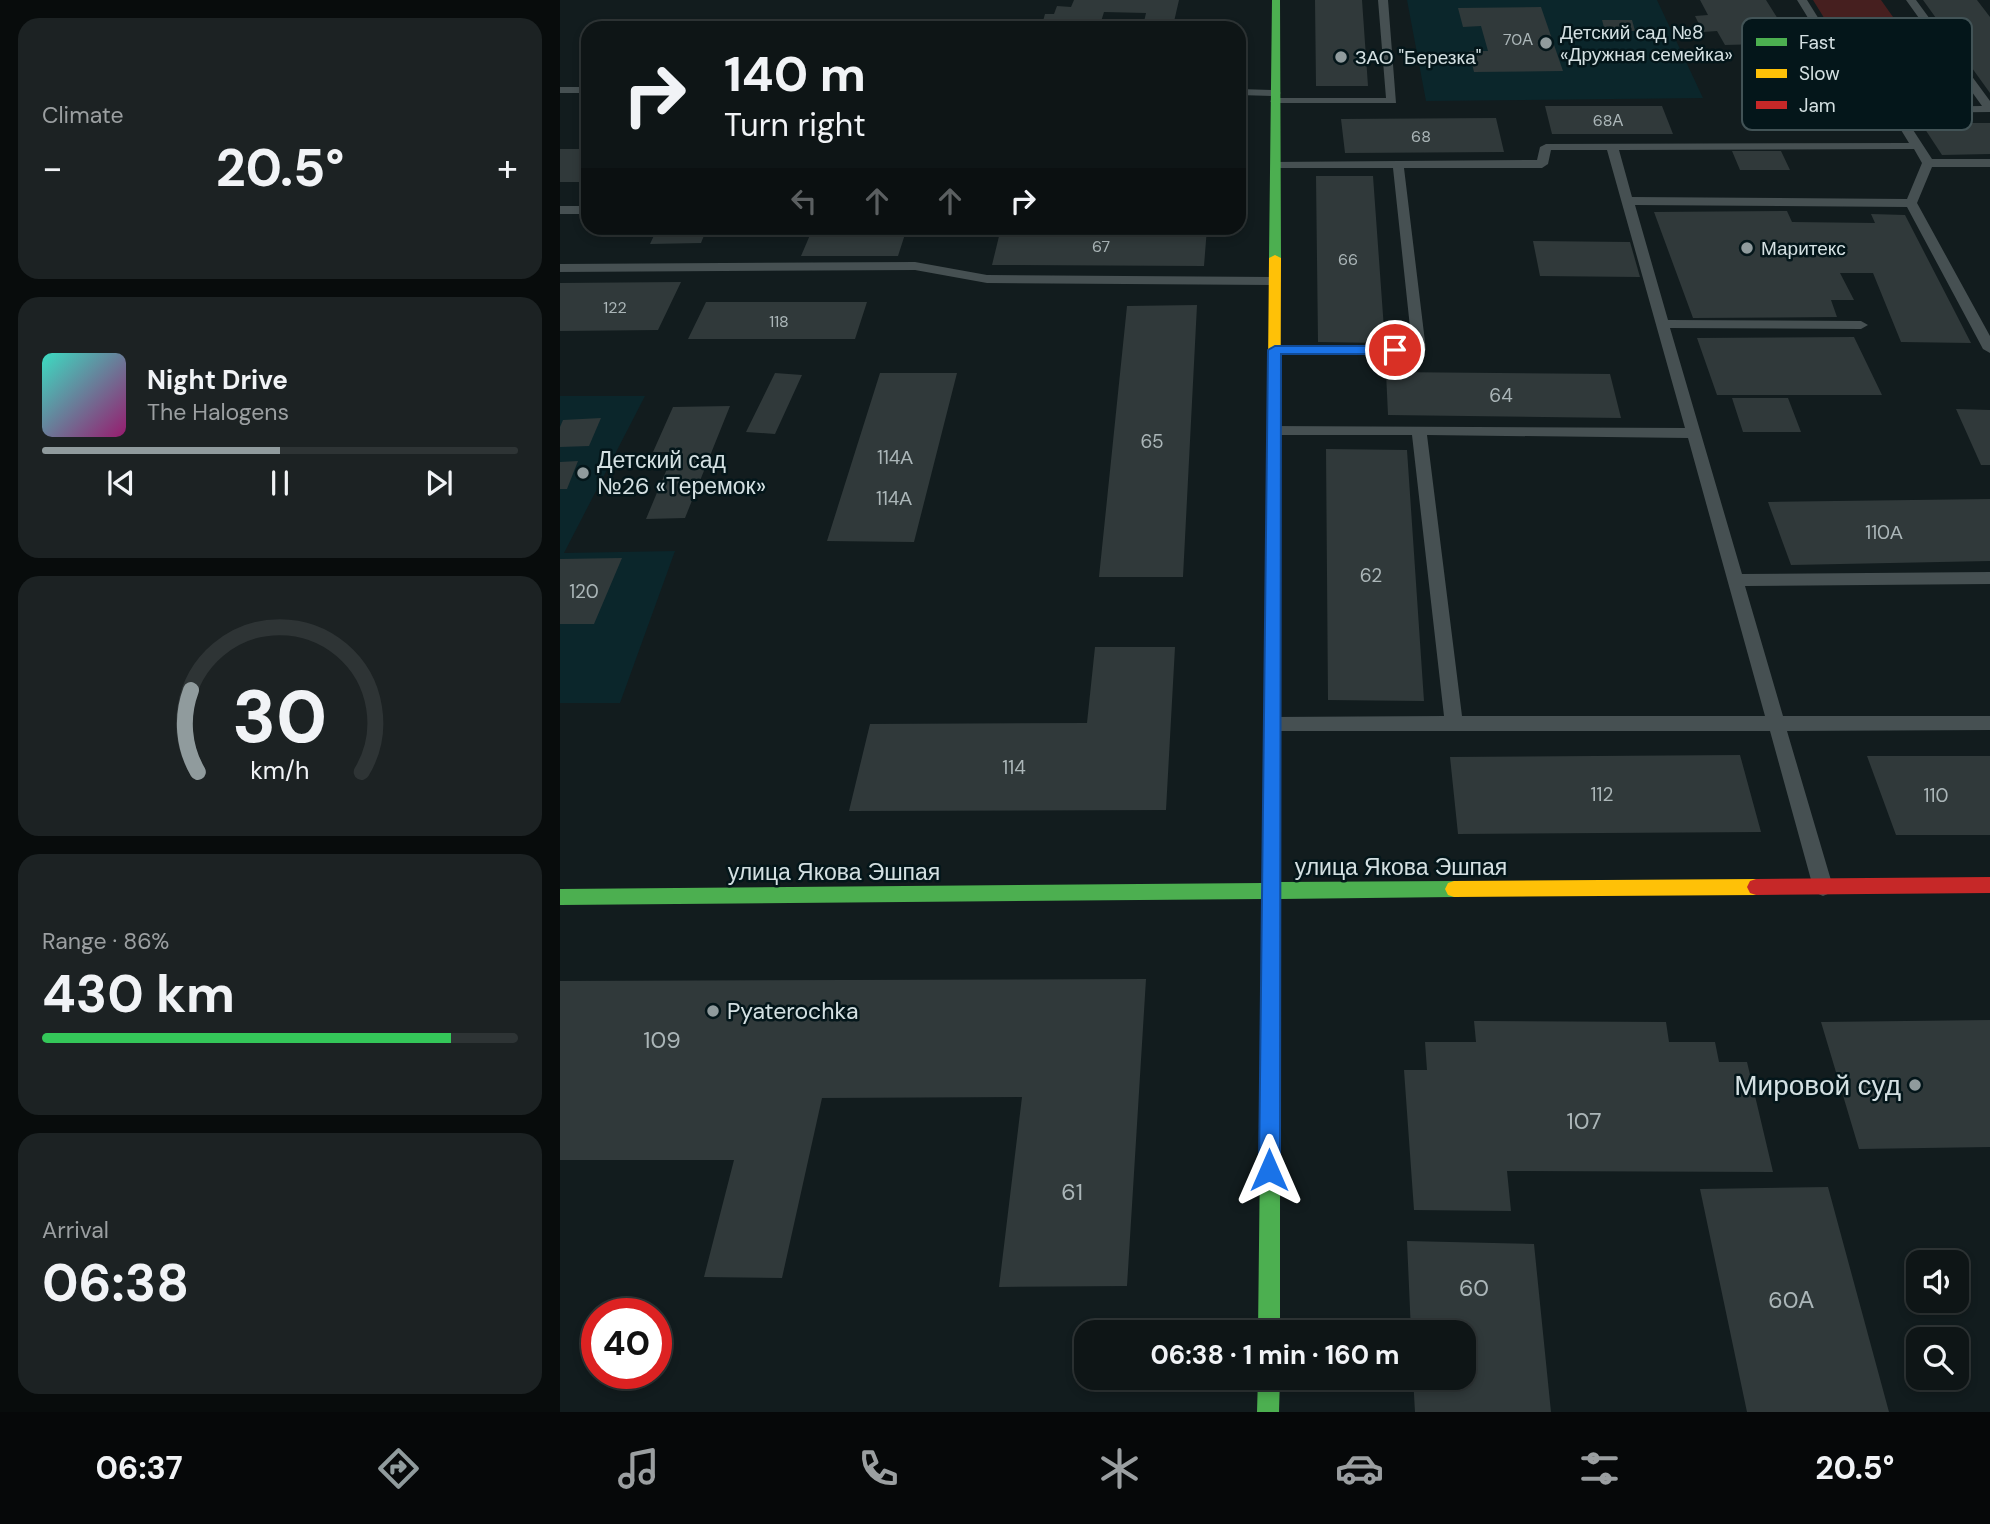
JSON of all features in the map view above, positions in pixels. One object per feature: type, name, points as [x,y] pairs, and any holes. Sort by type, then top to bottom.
[{"type":"street","points":[[1269,1320],[1276,0]]},
{"type":"street","name":"улица Якова Эшпая","points":[[560,897],[1990,885]]},
{"type":"street","points":[[1268,1412],[1269,1390]]},
{"type":"lane","points":[[1246,93],[1276,97],[1392,101],[1383,0]]},
{"type":"lane","points":[[1802,0],[1813,18]]},
{"type":"lane","points":[[1911,0],[1924,18]]},
{"type":"lane","points":[[1972,85],[1989,109]]},
{"type":"lane","points":[[560,90],[581,90]]},
{"type":"lane","points":[[1907,130],[1928,163]]},
{"type":"lane","points":[[1275,164],[1542,164],[1546,148],[1917,146]]},
{"type":"lane","points":[[1612,147],[1823,887]]},
{"type":"lane","points":[[1928,163],[1990,163]]},
{"type":"lane","points":[[1911,203],[1928,163]]},
{"type":"lane","points":[[1275,350],[1419,350],[1398,164]]},
{"type":"lane","points":[[1627,201],[1911,203]]},
{"type":"lane","points":[[1911,203],[1990,349]]},
{"type":"lane","points":[[560,210],[581,210]]},
{"type":"lane","points":[[560,268],[737,261],[915,267],[987,279],[1275,281]]},
{"type":"lane","points":[[1663,324],[1861,325]]},
{"type":"lane","points":[[1274,430],[1694,433]]},
{"type":"lane","points":[[1419,430],[1454,724]]},
{"type":"lane","points":[[1736,580],[1990,578]]},
{"type":"lane","points":[[1272,724],[1990,723]]},
{"type":"shaded area","name":"Детский сад №8 «Дружная семейка»","points":[[1407,0],[1657,0],[1703,98],[1426,101]]},
{"type":"shaded area","points":[[1813,0],[1881,0],[1894,18],[1824,18]]},
{"type":"shaded area","name":"Детский сад №26 «Теремок»","points":[[560,396],[645,396],[564,553],[675,551],[620,703],[560,703]]},
{"type":"building","points":[[1074,0],[1179,0],[1174,21],[1144,21],[1146,13],[1104,12],[1101,21],[1043,21],[1045,14],[1054,14],[1057,6],[1071,7]]},
{"type":"building","name":"ЗАО \"Березка\"","points":[[1315,0],[1362,0],[1368,86],[1316,86]]},
{"type":"building","points":[[1700,0],[1766,0],[1777,18],[1742,18],[1742,44],[1725,45],[1717,31],[1703,32],[1695,16],[1708,15]]},
{"type":"building","points":[[1923,0],[1977,0],[1990,17],[1990,93],[1972,68],[1972,18],[1936,18]]},
{"type":"building","points":[[1541,7],[1563,71],[1474,72],[1469,51],[1488,51],[1481,26],[1463,27],[1458,8]]},
{"type":"building","points":[[1602,20],[1632,20],[1635,31],[1605,31]]},
{"type":"building","points":[[1545,106],[1662,106],[1673,134],[1552,134]]},
{"type":"building","points":[[1496,118],[1504,152],[1345,153],[1341,119]]},
{"type":"building","points":[[1972,123],[1990,123],[1990,154],[1942,155],[1926,130],[1972,130]]},
{"type":"building","points":[[560,149],[581,149],[581,182],[560,182]]},
{"type":"building","points":[[1732,151],[1781,151],[1790,170],[1740,170]]},
{"type":"building","points":[[1316,176],[1373,176],[1385,343],[1318,342]]},
{"type":"building","name":"Маритекс","points":[[1787,211],[1792,222],[1875,223],[1871,214],[1905,215],[1971,343],[1901,342],[1873,273],[1840,273],[1854,300],[1831,300],[1837,317],[1693,318],[1654,212]]},
{"type":"building","points":[[654,235],[704,235],[701,243],[650,244]]},
{"type":"building","points":[[810,235],[905,235],[898,256],[801,256]]},
{"type":"building","points":[[999,235],[1206,235],[1204,266],[992,265]]},
{"type":"building","points":[[1533,241],[1630,242],[1640,277],[1540,276]]},
{"type":"building","points":[[681,282],[658,330],[560,331],[560,283]]},
{"type":"building","points":[[706,302],[867,302],[855,339],[688,339]]},
{"type":"building","points":[[1197,305],[1183,577],[1099,577],[1127,306]]},
{"type":"building","points":[[1854,337],[1882,395],[1717,395],[1697,338]]},
{"type":"building","points":[[1386,372],[1610,374],[1621,418],[1388,415]]},
{"type":"building","points":[[775,373],[802,375],[775,434],[746,432]]},
{"type":"building","points":[[880,373],[957,373],[914,542],[827,541]]},
{"type":"building","points":[[1732,398],[1788,398],[1801,432],[1743,432]]},
{"type":"building","points":[[730,406],[685,518],[646,519],[674,452],[653,452],[673,407]]},
{"type":"building","points":[[1956,409],[1990,410],[1990,465],[1981,465]]},
{"type":"building","points":[[601,418],[589,446],[560,447],[560,427],[563,420]]},
{"type":"building","points":[[1326,449],[1407,450],[1424,701],[1328,700]]},
{"type":"building","points":[[578,461],[567,489],[560,489],[560,462]]},
{"type":"building","points":[[1990,499],[1990,561],[1791,565],[1768,502]]},
{"type":"building","points":[[622,558],[594,624],[560,624],[560,559]]},
{"type":"building","points":[[1095,647],[1175,647],[1166,810],[849,811],[870,724],[1087,723]]},
{"type":"building","points":[[1740,755],[1761,832],[1458,834],[1450,757]]},
{"type":"building","points":[[1867,756],[1990,756],[1990,835],[1896,835]]},
{"type":"building","points":[[1146,979],[1127,1286],[999,1287],[1022,1097],[822,1098],[782,1278],[704,1277],[734,1160],[560,1160],[560,981]]},
{"type":"building","name":"Мировой суд","points":[[1990,1020],[1990,1147],[1859,1149],[1821,1022]]},
{"type":"building","points":[[1474,1021],[1666,1022],[1669,1042],[1715,1042],[1719,1062],[1747,1062],[1773,1172],[1507,1171],[1511,1211],[1414,1210],[1404,1070],[1427,1070],[1425,1042],[1476,1042]]},
{"type":"building","points":[[1828,1187],[1889,1412],[1747,1412],[1700,1189]]},
{"type":"building","points":[[1407,1241],[1534,1244],[1551,1412],[1415,1412],[1414,1390],[1476,1390],[1476,1320],[1410,1320]]},
{"type":"traffic: fast","points":[[1275,258],[1276,0]]},
{"type":"traffic: fast","points":[[1269,1320],[1273,585]]},
{"type":"traffic: fast","points":[[560,897],[1454,889]]},
{"type":"traffic: fast","points":[[1268,1412],[1269,1390]]},
{"type":"traffic: slow","points":[[1273,585],[1275,258]]},
{"type":"traffic: slow","points":[[1454,889],[1756,887]]},
{"type":"traffic: jam","points":[[1756,887],[1990,885]]},
{"type":"place","name":"Детский сад №8 «Дружная семейка»","points":[[1546,43]]},
{"type":"place","name":"ЗАО \"Березка\"","points":[[1341,57]]},
{"type":"place","name":"Маритекс","points":[[1747,248]]},
{"type":"place","name":"Детский сад №26 «Теремок»","points":[[583,473]]},
{"type":"place","name":"Pyaterochka","points":[[713,1011]]},
{"type":"place","name":"Мировой суд","points":[[1915,1085]]},
{"type":"route","points":[[1269,1170],[1275,350],[1395,350]]}]
